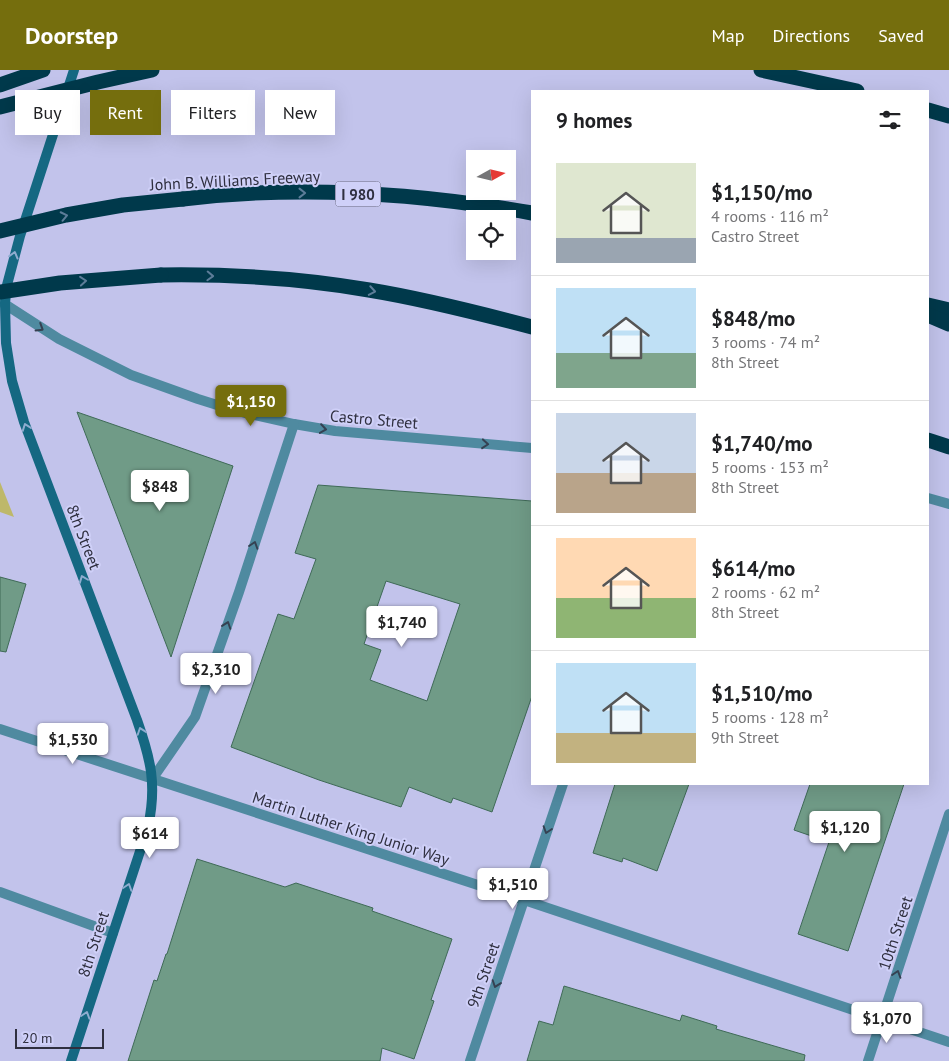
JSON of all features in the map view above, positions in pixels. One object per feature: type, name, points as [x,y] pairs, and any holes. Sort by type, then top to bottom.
[{"type":"highway","points":[[0,85],[43,70]]},
{"type":"highway","points":[[0,107],[88,84],[152,70]]},
{"type":"highway","points":[[761,70],[852,90]]},
{"type":"highway","points":[[929,110],[949,116]]},
{"type":"highway","name":"John B. Williams Freeway","points":[[0,231],[66,215],[123,205],[264,193],[399,195],[466,202],[531,213]]},
{"type":"highway","points":[[2,299],[60,283],[161,276],[257,278],[330,284],[404,296],[531,327]]},
{"type":"highway","points":[[929,305],[949,310]]},
{"type":"highway","points":[[929,315],[949,324]]},
{"type":"highway","points":[[929,440],[949,447]]},
{"type":"main road","name":"8th Street","points":[[70,1061],[148,827],[151,813],[153,778],[150,760],[140,729],[24,422],[12,381],[6,343],[2,299],[20,236],[74,70]]},
{"type":"street","name":"Castro Street","points":[[2,299],[59,340],[131,375],[198,399],[266,418],[335,431],[531,448]]},
{"type":"street","points":[[153,778],[195,718],[294,424]]},
{"type":"street","points":[[929,498],[949,504]]},
{"type":"street","name":"Martin Luther King Junior Way","points":[[0,728],[949,1042]]},
{"type":"street","name":"9th Street","points":[[470,1061],[562,785]]},
{"type":"street","name":"10th Street","points":[[868,1061],[949,814]]},
{"type":"street","points":[[0,892],[113,933]]},
{"type":"shaded area","points":[[0,482],[14,517],[0,512]]},
{"type":"building","points":[[77,412],[233,466],[171,657]]},
{"type":"building","points":[[318,485],[531,501],[531,699],[492,812],[453,798],[451,803],[409,787],[401,807],[319,780],[231,747],[278,614],[294,619],[316,559],[295,553]],"holes":[[[386,581],[460,604],[427,701],[370,680],[381,650],[364,644]]]},
{"type":"building","points":[[0,577],[26,584],[6,652],[0,651]]},
{"type":"building","points":[[615,785],[689,785],[657,871],[623,858],[622,862],[593,853]]},
{"type":"building","points":[[810,785],[904,785],[848,951],[798,934],[829,842],[794,830]]},
{"type":"building","points":[[197,859],[285,887],[296,883],[373,908],[372,911],[452,939],[431,1000],[434,1001],[414,1059],[382,1048],[380,1061],[128,1061],[154,980],[157,981],[167,954]]},
{"type":"building","points":[[564,986],[680,1021],[682,1015],[717,1026],[716,1029],[805,1055],[804,1061],[527,1061],[539,1021],[553,1025]]}]
